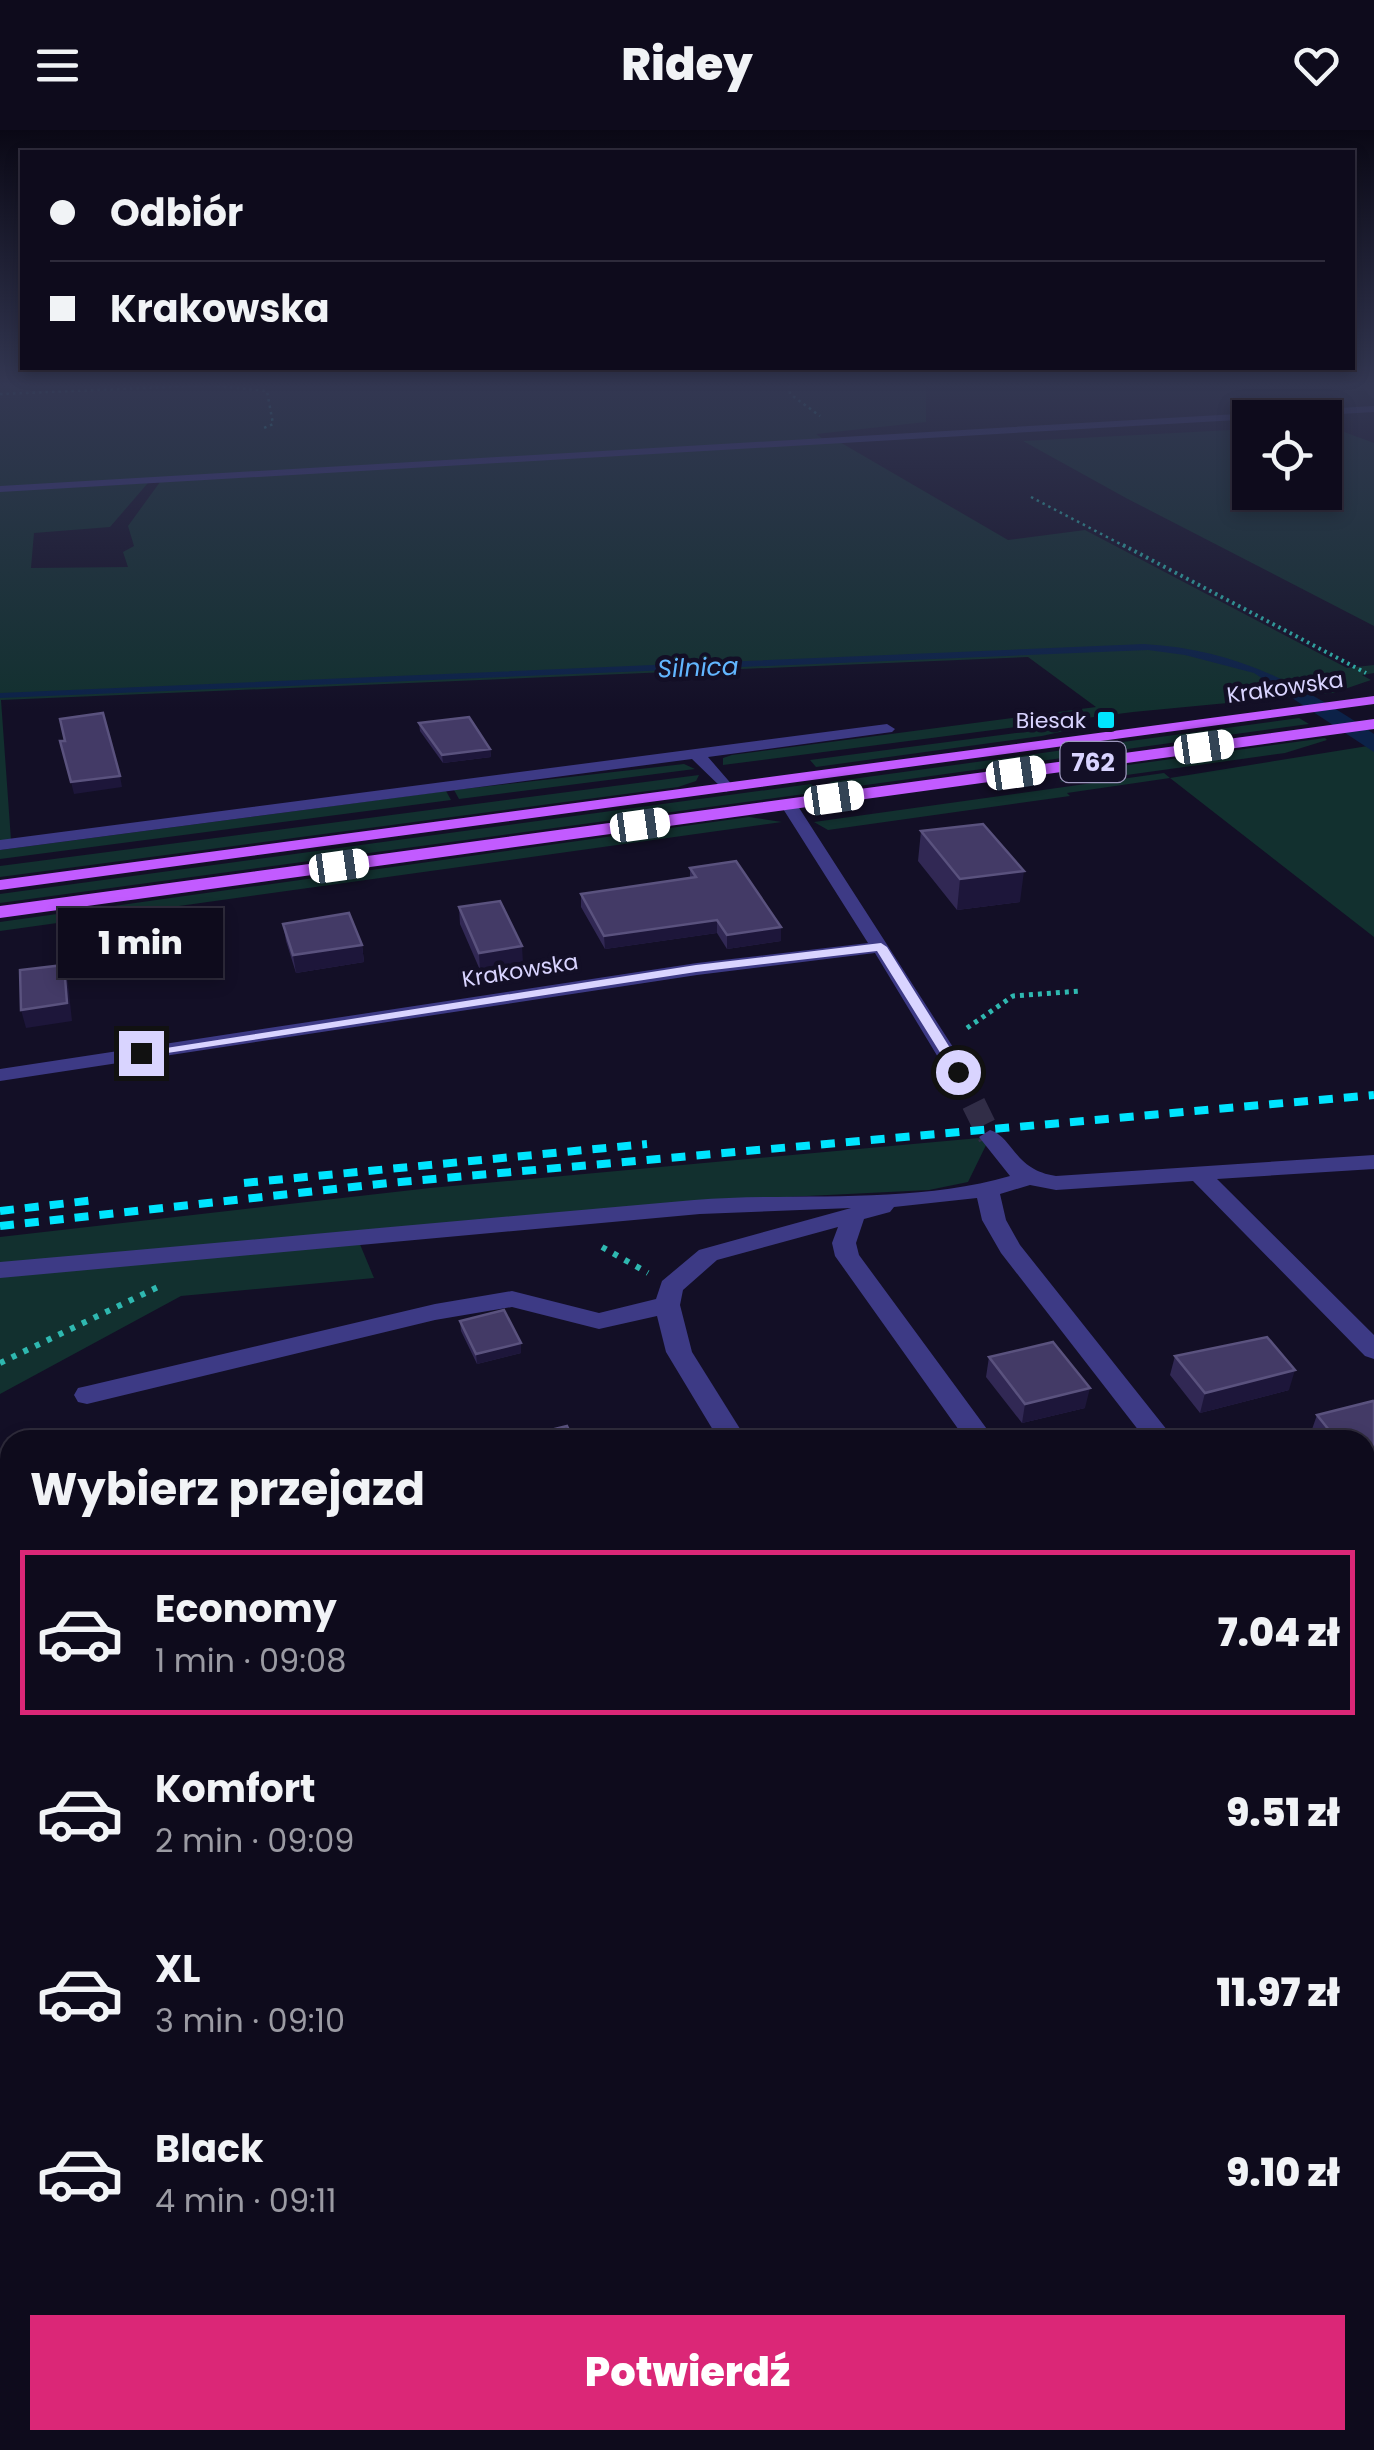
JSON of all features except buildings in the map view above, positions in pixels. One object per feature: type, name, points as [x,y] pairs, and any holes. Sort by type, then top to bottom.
[{"type":"main road","name":"Krakowska","points":[[0,885],[1374,700]]},
{"type":"main road","name":"Krakowska","points":[[0,912],[1374,724]]},
{"type":"street","points":[[0,845],[888,730]]},
{"type":"street","points":[[696,754],[726,788]]},
{"type":"street","points":[[788,804],[958,1072]]},
{"type":"street","name":"Krakowska","points":[[0,1075],[696,968],[881,947]]},
{"type":"street","points":[[990,1137],[1007,1164],[1028,1178],[1056,1183],[1374,1162]]},
{"type":"street","points":[[1199,1174],[1374,1350]]},
{"type":"street","points":[[0,1270],[221,1253],[553,1219],[828,1200],[908,1199],[987,1190],[1028,1178]]},
{"type":"street","points":[[987,1190],[994,1220],[1010,1248],[1153,1430]]},
{"type":"street","points":[[88,1395],[435,1312],[512,1299],[599,1321],[669,1296],[708,1255],[908,1199]]},
{"type":"street","points":[[852,1217],[844,1243],[846,1256],[974,1430]]},
{"type":"street","points":[[669,1296],[679,1352],[727,1430]]},
{"type":"path","points":[[1031,497],[1374,677]]},
{"type":"path","points":[[937,1038],[980,1020],[1013,996],[1080,990]]},
{"type":"path","points":[[553,1219],[669,1296]]},
{"type":"path","points":[[0,1363],[176,1279],[221,1253]]},
{"type":"green space","points":[[0,493],[139,493],[110,527],[34,533],[31,568],[128,567],[123,552],[134,546],[128,526],[152,493],[928,493],[1008,540],[1085,530],[1347,668],[1374,665],[1374,673],[1362,675],[1371,680],[1333,693],[1133,712],[723,765],[723,758],[732,755],[1096,707],[1028,657],[1,700],[11,840],[0,842]]},
{"type":"green space","points":[[1117,493],[1232,493],[1232,510],[1342,510],[1342,493],[1374,493],[1374,626]]},
{"type":"green space","points":[[1299,718],[1309,724],[837,789],[830,782]]},
{"type":"green space","points":[[1077,728],[816,767],[810,760]]},
{"type":"green space","points":[[1325,738],[1285,753],[1069,783],[1059,781],[1128,765]]},
{"type":"green space","points":[[1374,745],[1374,937],[1170,778]]},
{"type":"green space","points":[[684,764],[695,769],[459,799],[454,790]]},
{"type":"green space","points":[[1164,773],[1170,778],[828,830],[814,822]]},
{"type":"green space","points":[[699,775],[696,781],[678,787],[0,877],[0,866]]},
{"type":"green space","points":[[811,784],[819,792],[0,903],[0,894]]},
{"type":"green space","points":[[446,791],[451,800],[0,859],[0,850]]},
{"type":"green space","points":[[749,817],[782,822],[0,931],[0,922]]},
{"type":"green space","points":[[990,1137],[968,1182],[929,1190],[709,1201],[0,1266],[0,1237],[430,1188]]},
{"type":"green space","points":[[359,1242],[374,1278],[181,1296],[0,1394],[0,1275]]},
{"type":"water","name":"Silnica","points":[[1144,644],[1208,653],[1293,685],[1374,734],[1374,752],[1254,673],[1148,650],[0,698],[0,693]]},
{"type":"tunnel","points":[[958,1072],[990,1137]]},
{"type":"railway","points":[[0,1226],[389,1183],[1374,1095]]},
{"type":"railway","points":[[244,1183],[647,1144]]},
{"type":"railway","points":[[0,1211],[95,1200]]},
{"type":"place","name":"Biesak","points":[[1106,720]]},
{"type":"route","points":[[141,1053],[696,968],[881,947],[958,1072]]}]
